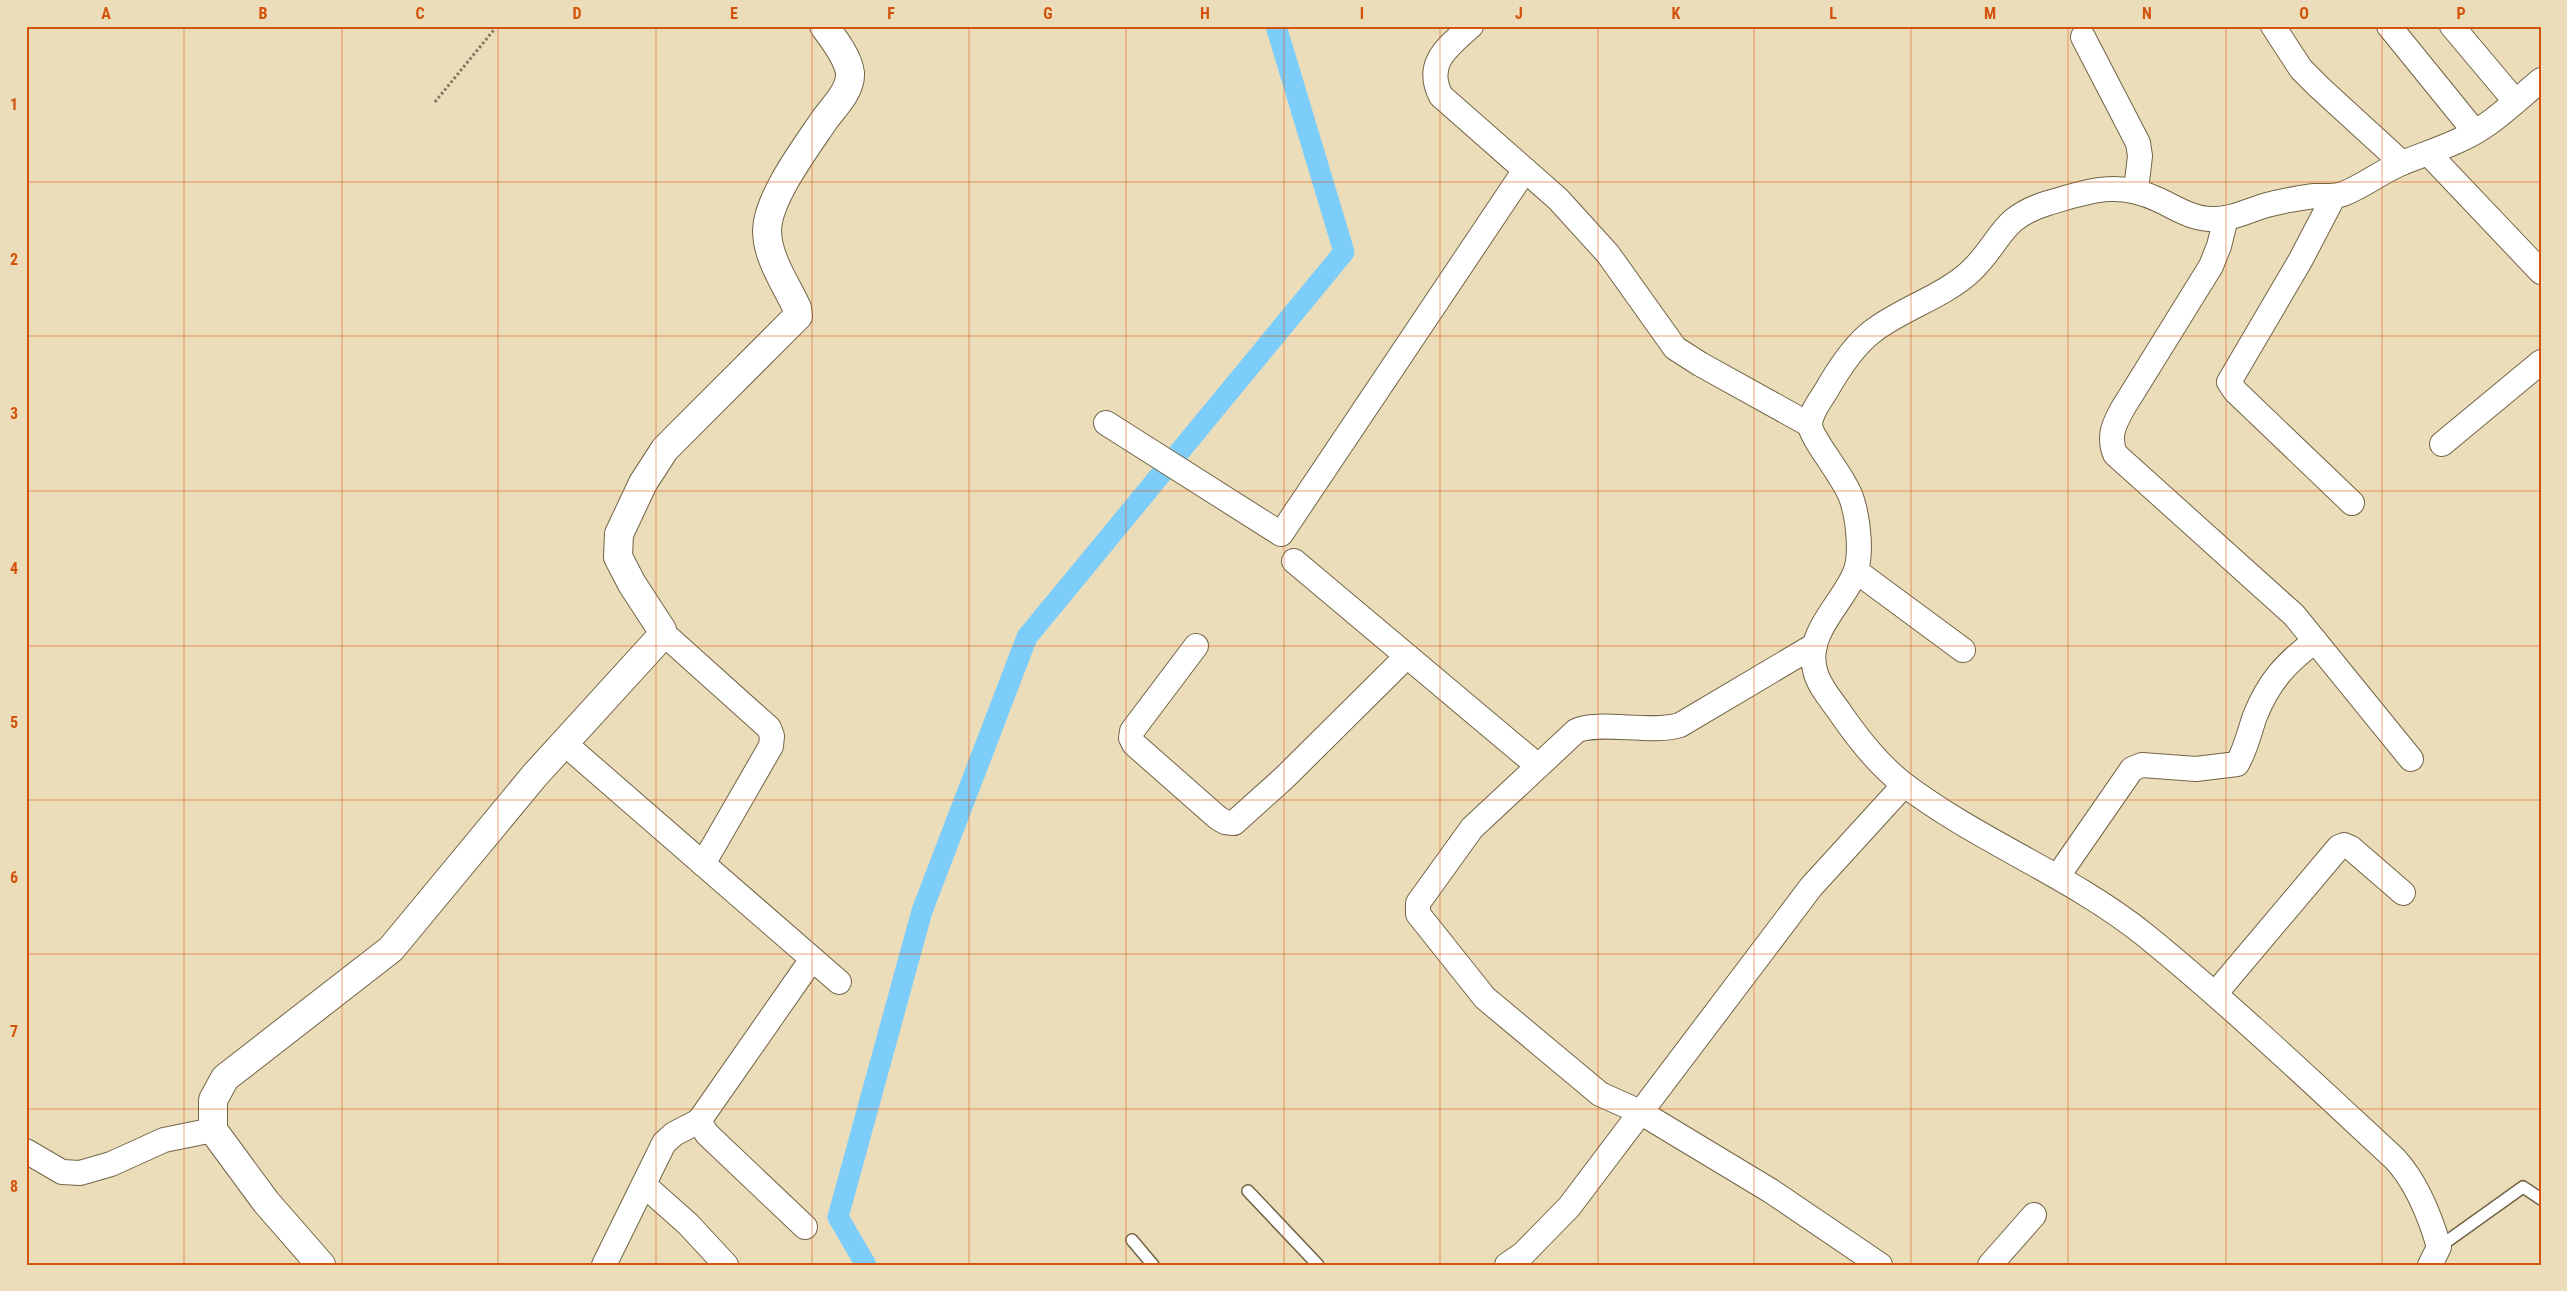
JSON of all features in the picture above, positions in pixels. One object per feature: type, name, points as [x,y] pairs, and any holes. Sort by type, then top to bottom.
[{"type":"street","points":[[703,864],[771,746],[772,736],[769,728],[662,632],[618,557],[619,534],[643,483],[665,448],[798,316],[797,308],[773,258],[767,229],[773,205],[799,156],[848,87],[850,72],[840,49],[824,26]]},
{"type":"street","points":[[1471,26],[1440,57],[1434,69],[1435,84],[1441,96],[1558,199],[1608,254],[1675,348],[1700,364],[1810,425]]},
{"type":"street","points":[[2273,26],[2301,69],[2402,163]]},
{"type":"street","points":[[2390,26],[2475,132]]},
{"type":"street","points":[[2452,26],[2515,101]]},
{"type":"street","points":[[2083,37],[2138,143],[2140,156],[2136,190]]},
{"type":"street","points":[[2435,1256],[2430,1215],[2401,1166],[2215,994],[2142,932],[2078,887],[2009,851],[1904,785],[1856,734],[1821,684],[1814,669],[1815,645],[1825,622],[1856,571],[1860,548],[1852,500],[1838,470],[1814,437],[1810,425],[1813,413],[1830,383],[1858,345],[1873,331],[1946,289],[1970,272],[2008,223],[2022,212],[2113,187],[2136,190],[2184,213],[2206,220],[2226,218],[2266,205],[2315,196],[2334,196],[2346,193],[2402,163],[2429,154],[2475,132],[2488,124],[2541,80]]},
{"type":"street","points":[[2429,154],[2541,272]]},
{"type":"street","points":[[1106,423],[1281,534],[1525,170]]},
{"type":"street","points":[[2334,196],[2300,260],[2229,382],[2235,391],[2352,503]]},
{"type":"street","points":[[2226,218],[2219,246],[2211,266],[2113,427],[2111,442],[2115,454],[2294,615],[2411,759]]},
{"type":"street","points":[[2442,444],[2541,362]]},
{"type":"street","points":[[1294,562],[1538,766]]},
{"type":"street","points":[[1856,571],[1962,650]]},
{"type":"street","points":[[321,1265],[266,1202],[213,1130],[213,1100],[226,1078],[391,949],[564,743],[659,639],[662,632]]},
{"type":"street","points":[[2058,876],[2132,769],[2142,765],[2196,769],[2237,764],[2243,754],[2266,692],[2280,670],[2315,640]]},
{"type":"street","points":[[1815,645],[1680,725],[1666,728],[1579,729],[1465,836],[1418,903],[1418,914],[1485,998],[1600,1094],[1640,1112],[1771,1191],[1880,1265]]},
{"type":"street","points":[[1196,646],[1132,731],[1131,738],[1134,744],[1218,818],[1229,823],[1234,823],[1284,778],[1407,656]]},
{"type":"street","points":[[564,743],[839,982]]},
{"type":"street","points":[[1507,1265],[1522,1254],[1569,1207],[1811,887],[1904,785]]},
{"type":"street","points":[[2215,994],[2339,847],[2351,848],[2403,893]]},
{"type":"street","points":[[608,1263],[666,1140],[698,1121],[812,959]]},
{"type":"street","points":[[698,1121],[707,1134],[805,1227]]},
{"type":"street","points":[[26,1151],[62,1172],[80,1173],[112,1164],[140,1149],[164,1140],[213,1130]]},
{"type":"street","points":[[644,1185],[688,1224],[726,1265]]},
{"type":"street","points":[[1990,1265],[2034,1215]]},
{"type":"lane","points":[[2435,1256],[2523,1187],[2541,1199]]},
{"type":"lane","points":[[1248,1191],[1318,1265]]},
{"type":"lane","points":[[1132,1240],[1153,1265]]},
{"type":"path","points":[[435,102],[497,26]]},
{"type":"waterway","points":[[866,1265],[838,1217],[922,911],[1027,637],[1344,252],[1276,26]]}]
